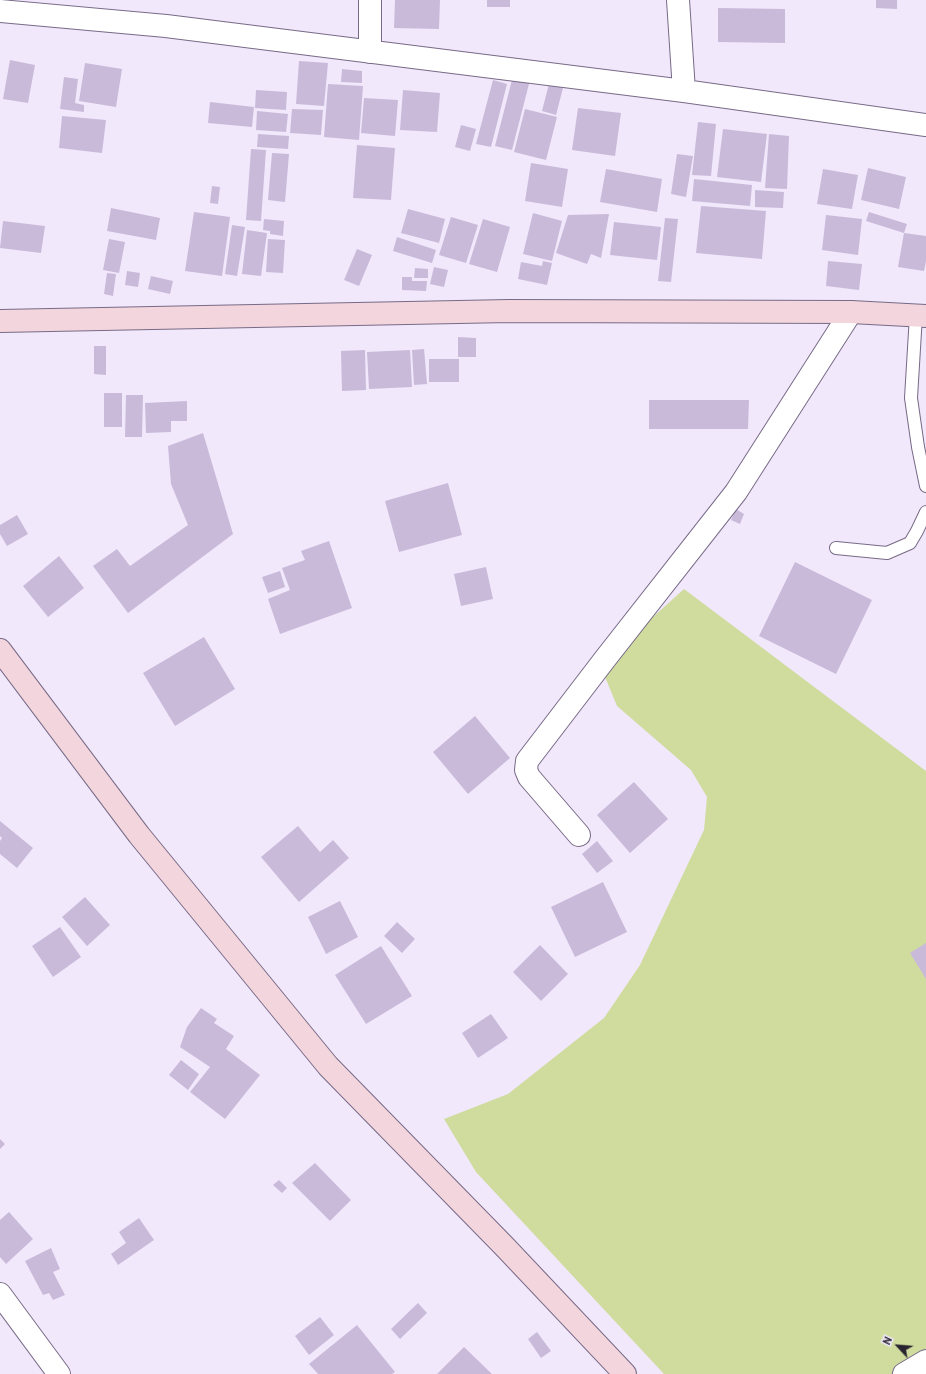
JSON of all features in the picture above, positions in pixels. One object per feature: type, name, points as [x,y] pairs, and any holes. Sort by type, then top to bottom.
[{"type":"main road","points":[[0,321],[509,311],[851,312],[921,316]]},
{"type":"main road","points":[[0,650],[139,835],[328,1066],[505,1247],[624,1374]]},
{"type":"street","points":[[370,0],[370,52]]},
{"type":"street","points":[[678,0],[684,91]]},
{"type":"street","points":[[0,10],[166,26],[684,91],[926,125]]},
{"type":"street","points":[[579,835],[529,777],[526,770],[527,761],[736,492],[851,312]]},
{"type":"street","points":[[0,1294],[59,1374]]},
{"type":"street","points":[[904,1374],[926,1361]]},
{"type":"lane","points":[[921,316],[911,398],[926,486]]},
{"type":"lane","points":[[836,548],[887,553],[910,543],[926,512]]},
{"type":"green space","points":[[684,589],[926,771],[926,1348],[908,1374],[664,1374],[476,1172],[444,1119],[508,1094],[604,1018],[640,965],[704,830],[707,797],[691,770],[617,706],[605,677],[643,626]]},
{"type":"building","points":[[395,0],[440,0],[439,29],[394,28]]},
{"type":"building","points":[[487,0],[510,0],[510,7],[487,7]]},
{"type":"building","points":[[876,0],[897,0],[897,9],[876,8]]},
{"type":"building","points":[[718,8],[785,9],[785,43],[718,42]]},
{"type":"building","points":[[10,60],[35,65],[28,103],[3,99]]},
{"type":"building","points":[[299,61],[328,63],[324,106],[296,104]]},
{"type":"building","points":[[85,63],[122,69],[116,107],[79,101]]},
{"type":"building","points":[[342,69],[362,71],[362,83],[341,82]]},
{"type":"building","points":[[513,76],[530,80],[512,150],[495,146]]},
{"type":"building","points":[[64,77],[78,79],[75,103],[84,105],[84,112],[60,109]]},
{"type":"building","points":[[493,80],[507,84],[491,147],[476,144]]},
{"type":"building","points":[[550,80],[564,84],[556,115],[542,111]]},
{"type":"building","points":[[328,84],[363,86],[359,140],[324,137]]},
{"type":"building","points":[[256,90],[287,92],[286,110],[255,108]]},
{"type":"building","points":[[403,90],[440,93],[437,132],[400,130]]},
{"type":"building","points":[[364,98],[398,100],[395,136],[361,133]]},
{"type":"building","points":[[210,102],[254,107],[252,127],[208,123]]},
{"type":"building","points":[[578,108],[621,113],[615,156],[572,150]]},
{"type":"building","points":[[292,109],[323,110],[321,135],[290,133]]},
{"type":"building","points":[[525,109],[557,117],[546,160],[514,152]]},
{"type":"building","points":[[257,111],[288,114],[286,132],[256,130]]},
{"type":"building","points":[[62,116],[106,120],[102,153],[59,148]]},
{"type":"building","points":[[698,122],[716,124],[711,176],[692,175]]},
{"type":"building","points":[[461,125],[476,129],[470,151],[455,147]]},
{"type":"building","points":[[723,129],[767,134],[761,182],[717,177]]},
{"type":"building","points":[[258,134],[289,136],[288,149],[257,147]]},
{"type":"building","points":[[769,134],[789,136],[787,189],[765,188]]},
{"type":"building","points":[[357,145],[395,148],[391,200],[353,198]]},
{"type":"building","points":[[251,149],[266,150],[261,221],[246,220]]},
{"type":"building","points":[[272,153],[289,154],[285,202],[268,200]]},
{"type":"building","points":[[677,154],[693,156],[686,197],[671,194]]},
{"type":"building","points":[[531,163],[568,169],[562,207],[525,201]]},
{"type":"building","points":[[868,168],[906,177],[899,209],[861,200]]},
{"type":"building","points":[[606,169],[662,179],[657,212],[600,202]]},
{"type":"building","points":[[823,169],[858,175],[852,209],[817,204]]},
{"type":"building","points":[[694,179],[752,185],[750,206],[692,201]]},
{"type":"building","points":[[212,186],[220,187],[218,204],[210,203]]},
{"type":"building","points":[[755,190],[784,192],[783,208],[755,207]]},
{"type":"building","points":[[701,206],[766,211],[762,259],[696,253]]},
{"type":"building","points":[[111,208],[160,218],[156,240],[107,231]]},
{"type":"building","points":[[408,209],[445,219],[439,243],[401,233]]},
{"type":"building","points":[[194,212],[230,217],[222,276],[185,271]]},
{"type":"building","points":[[869,212],[907,224],[904,233],[866,221]]},
{"type":"building","points":[[533,213],[562,221],[552,261],[523,254]]},
{"type":"building","points":[[609,214],[601,258],[591,254],[587,264],[556,253],[568,215]]},
{"type":"building","points":[[826,215],[862,219],[858,255],[822,250]]},
{"type":"building","points":[[451,217],[478,225],[466,263],[439,255]]},
{"type":"building","points":[[665,218],[678,219],[671,282],[658,281]]},
{"type":"building","points":[[264,219],[284,221],[283,236],[270,234],[270,231],[263,230]]},
{"type":"building","points":[[483,219],[510,227],[497,272],[469,264]]},
{"type":"building","points":[[3,221],[45,226],[41,253],[0,248]]},
{"type":"building","points":[[614,222],[661,227],[657,260],[610,255]]},
{"type":"building","points":[[232,225],[245,227],[237,276],[225,274]]},
{"type":"building","points":[[247,230],[267,233],[261,276],[242,274]]},
{"type":"building","points":[[904,233],[926,236],[926,261],[924,271],[898,267]]},
{"type":"building","points":[[397,237],[436,250],[432,263],[393,251]]},
{"type":"building","points":[[109,239],[125,242],[119,273],[103,270]]},
{"type":"building","points":[[268,239],[285,240],[283,273],[266,272]]},
{"type":"building","points":[[357,249],[372,255],[359,286],[344,280]]},
{"type":"building","points":[[543,261],[552,263],[547,285],[518,279],[521,262],[542,266]]},
{"type":"building","points":[[828,261],[862,264],[859,290],[826,286]]},
{"type":"building","points":[[434,267],[448,270],[444,287],[430,284]]},
{"type":"building","points":[[415,268],[428,269],[428,278],[414,278]]},
{"type":"building","points":[[127,271],[140,273],[138,287],[125,285]]},
{"type":"building","points":[[107,273],[116,274],[113,296],[104,294]]},
{"type":"building","points":[[151,276],[173,281],[170,294],[148,289]]},
{"type":"building","points":[[402,277],[412,277],[412,281],[427,281],[426,291],[402,290]]},
{"type":"building","points":[[458,337],[476,338],[476,357],[458,357]]},
{"type":"building","points":[[94,346],[106,346],[106,375],[94,374]]},
{"type":"building","points":[[424,349],[427,384],[414,385],[412,350]]},
{"type":"building","points":[[365,350],[366,390],[342,391],[341,351]]},
{"type":"building","points":[[410,350],[412,387],[369,389],[367,352]]},
{"type":"building","points":[[429,359],[459,359],[459,382],[429,382]]},
{"type":"building","points":[[104,393],[122,393],[122,427],[104,427]]},
{"type":"building","points":[[126,395],[143,395],[142,437],[125,437]]},
{"type":"building","points":[[649,400],[749,400],[748,429],[649,429]]},
{"type":"building","points":[[187,401],[187,421],[171,421],[171,432],[146,433],[145,403]]},
{"type":"building","points":[[203,433],[233,534],[128,613],[93,566],[117,549],[130,566],[188,525],[171,484],[168,446]]},
{"type":"building","points":[[448,483],[462,535],[399,552],[385,501]]},
{"type":"building","points":[[736,509],[744,514],[740,524],[731,520]]},
{"type":"building","points":[[17,515],[28,534],[7,546],[0,534],[0,525]]},
{"type":"building","points":[[329,541],[352,608],[280,634],[268,599],[290,590],[282,568],[305,560],[301,551]]},
{"type":"building","points":[[59,556],[84,588],[48,617],[23,586]]},
{"type":"building","points":[[795,562],[872,600],[836,674],[759,636]]},
{"type":"building","points":[[486,567],[493,599],[461,606],[454,574]]},
{"type":"building","points":[[280,571],[285,587],[268,593],[262,577]]},
{"type":"building","points":[[204,637],[235,689],[175,726],[143,673]]},
{"type":"building","points":[[475,716],[510,758],[468,794],[433,752]]},
{"type":"building","points":[[634,782],[668,819],[630,853],[597,815]]},
{"type":"building","points":[[0,821],[33,848],[17,868],[0,854],[0,841],[2,838],[0,836]]},
{"type":"building","points":[[298,826],[320,852],[333,840],[349,858],[299,902],[261,857]]},
{"type":"building","points":[[597,841],[613,861],[597,873],[582,854]]},
{"type":"building","points":[[603,882],[627,932],[575,957],[551,907]]},
{"type":"building","points":[[85,897],[110,925],[87,946],[62,917]]},
{"type":"building","points":[[340,901],[358,937],[326,954],[308,917]]},
{"type":"building","points":[[397,922],[415,939],[402,953],[384,936]]},
{"type":"building","points":[[60,927],[81,957],[53,977],[32,946]]},
{"type":"building","points":[[926,943],[926,979],[910,953]]},
{"type":"building","points":[[540,945],[568,974],[541,1001],[513,972]]},
{"type":"building","points":[[381,946],[412,996],[366,1024],[335,975]]},
{"type":"building","points":[[201,1008],[217,1019],[214,1023],[234,1036],[226,1049],[260,1075],[225,1119],[190,1092],[210,1067],[180,1047],[187,1027]]},
{"type":"building","points":[[491,1014],[508,1038],[478,1058],[462,1033]]},
{"type":"building","points":[[181,1060],[199,1074],[188,1090],[169,1075]]},
{"type":"building","points":[[0,1139],[5,1144],[0,1149]]},
{"type":"building","points":[[315,1163],[351,1200],[330,1221],[292,1183]]},
{"type":"building","points":[[279,1180],[287,1188],[282,1193],[273,1185]]},
{"type":"building","points":[[9,1212],[33,1239],[6,1264],[0,1257],[0,1220]]},
{"type":"building","points":[[139,1218],[154,1240],[118,1265],[111,1254],[126,1243],[119,1232]]},
{"type":"building","points":[[51,1248],[60,1269],[53,1272],[65,1295],[53,1300],[49,1293],[43,1295],[25,1261]]},
{"type":"building","points":[[418,1303],[427,1313],[400,1339],[391,1329]]},
{"type":"building","points":[[320,1317],[334,1335],[309,1355],[295,1336]]},
{"type":"building","points":[[357,1325],[395,1372],[392,1374],[318,1374],[309,1364]]},
{"type":"building","points":[[537,1332],[551,1351],[541,1358],[528,1339]]},
{"type":"building","points":[[464,1347],[492,1374],[437,1374]]}]
